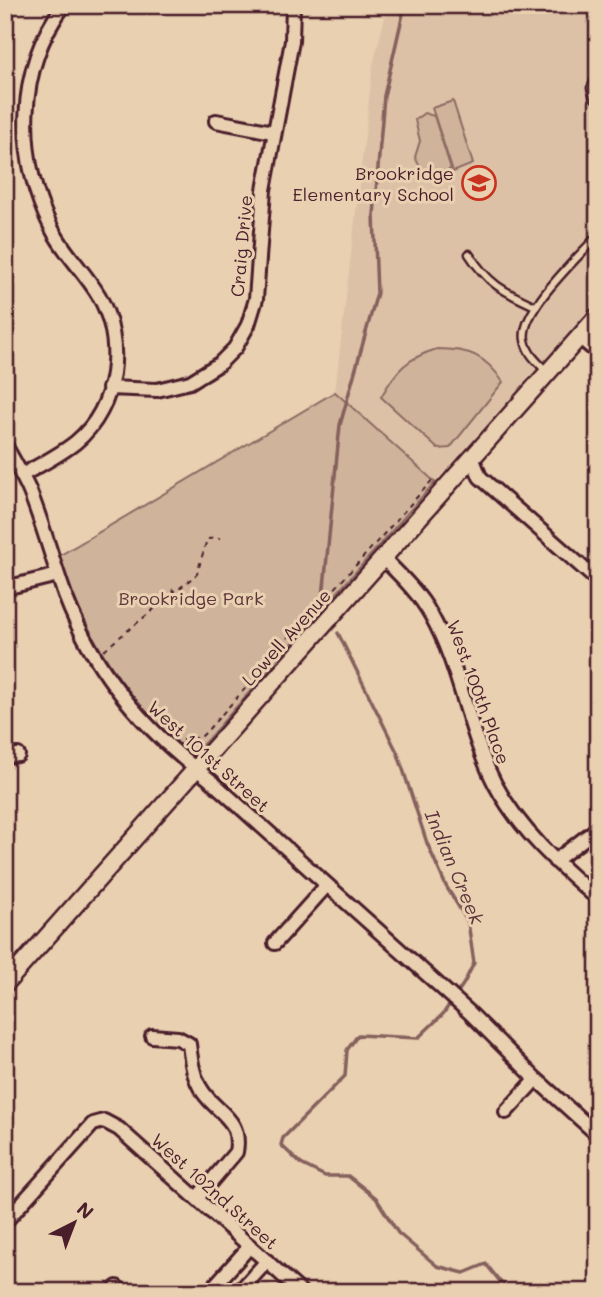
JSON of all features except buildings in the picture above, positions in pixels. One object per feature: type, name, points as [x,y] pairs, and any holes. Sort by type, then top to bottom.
[{"type":"street","points":[[22,475],[61,453],[86,432],[99,414],[114,370],[115,353],[107,313],[94,288],[68,255],[52,228],[39,199],[27,152],[26,120],[35,61],[45,36],[64,5]]},
{"type":"street","name":"Craig Drive","points":[[109,388],[157,390],[180,386],[210,371],[235,348],[248,325],[256,299],[264,190],[292,41],[293,5]]},
{"type":"street","points":[[216,121],[273,132]]},
{"type":"street","name":"Lowell Avenue","points":[[5,984],[598,316]]},
{"type":"street","points":[[579,337],[598,353]]},
{"type":"street","name":"West 101st Street","points":[[5,445],[22,475],[76,622],[95,659],[124,700],[149,729],[470,1013],[536,1079],[598,1135]]},
{"type":"street","points":[[472,457],[480,477],[598,581]]},
{"type":"street","name":"West 100th Place","points":[[383,558],[417,594],[445,641],[481,753],[495,785],[535,840],[598,899]]},
{"type":"street","points":[[5,588],[58,575]]},
{"type":"street","points":[[555,860],[598,828]]},
{"type":"street","points":[[275,943],[327,885]]},
{"type":"street","points":[[152,1035],[178,1038],[189,1044],[191,1065],[201,1090],[236,1131],[236,1152],[197,1198]]},
{"type":"street","points":[[506,1112],[536,1079]]},
{"type":"street","name":"West 102nd Street","points":[[5,1222],[93,1124],[104,1121],[119,1129],[301,1292]]},
{"type":"street","points":[[209,1292],[250,1246]]},
{"type":"street","points":[[239,1292],[267,1261]]},
{"type":"lane","points":[[598,75],[591,88],[593,97],[598,101]]},
{"type":"lane","points":[[548,372],[529,353],[524,330],[535,306],[598,235]]},
{"type":"lane","points":[[469,254],[483,275],[501,290],[535,306]]},
{"type":"path","points":[[180,740],[201,737],[206,732],[289,636],[296,632],[442,470]]},
{"type":"path","points":[[104,650],[174,590],[197,574],[207,539],[220,538]]},
{"type":"shaded area","name":"Brookridge Elementary School","points":[[388,5],[589,5],[598,13],[598,301],[435,482],[335,392],[373,65]]},
{"type":"green space","points":[[453,101],[473,164],[453,172],[432,108]]},
{"type":"green space","points":[[424,113],[434,116],[451,169],[439,173],[425,171],[415,157],[420,141],[415,120]]},
{"type":"green space","points":[[437,349],[458,350],[475,355],[490,365],[503,382],[450,448],[438,449],[381,397],[403,366],[418,356]]},
{"type":"green space","name":"Brookridge Park","points":[[335,392],[435,482],[207,740],[196,749],[182,749],[141,707],[107,661],[80,611],[59,556]]},
{"type":"waterway","name":"Indian Creek","points":[[323,597],[340,425],[377,293],[374,215],[384,96],[405,5]]},
{"type":"waterway","name":"Indian Creek","points":[[338,633],[398,754],[427,843],[446,886],[468,922],[474,963],[443,1014],[418,1038],[358,1035],[347,1050],[345,1076],[283,1138],[281,1145],[301,1164],[325,1176],[348,1176],[376,1198],[398,1233],[437,1266],[464,1273],[486,1264],[506,1292]]},
{"type":"place","name":"Brookridge Elementary School","points":[[479,183]]}]
